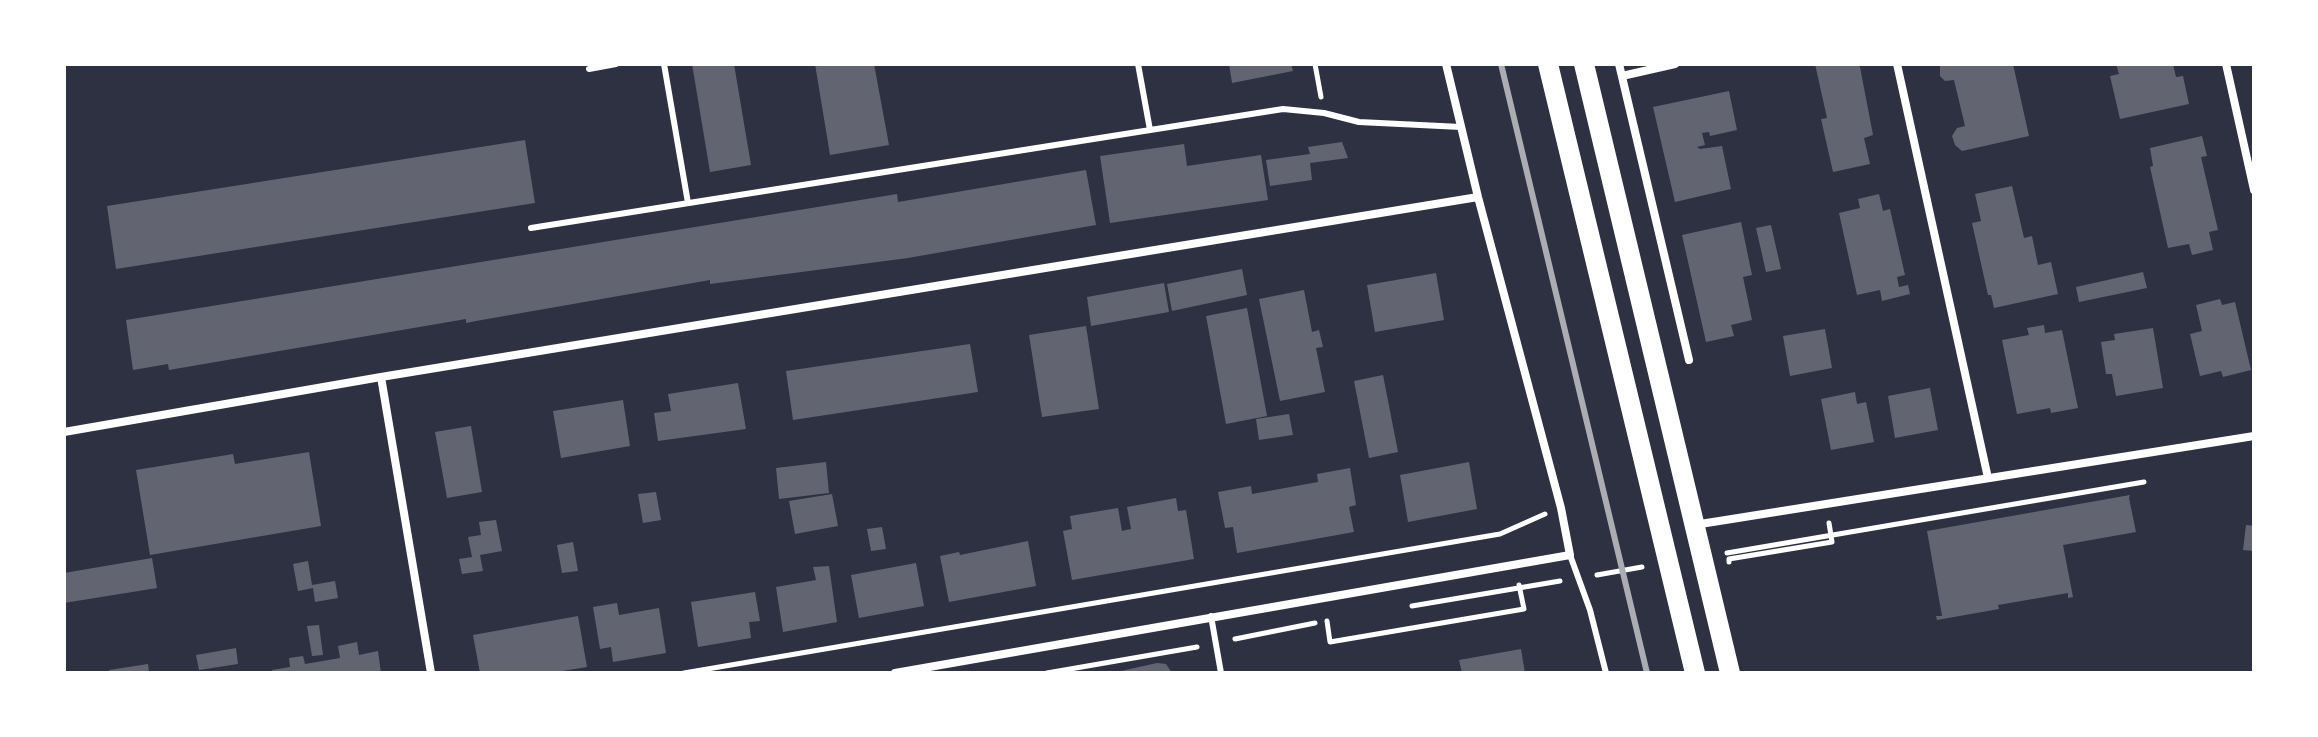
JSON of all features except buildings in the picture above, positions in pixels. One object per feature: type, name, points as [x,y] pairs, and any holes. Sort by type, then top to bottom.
[{"type":"main road","points":[[1548,64],[1695,673]]},
{"type":"main road","points":[[1584,64],[1730,673]]},
{"type":"street","points":[[895,673],[1570,555],[1561,508],[1446,64]]},
{"type":"street","points":[[1619,64],[1689,360]]},
{"type":"street","points":[[1622,76],[1675,64]]},
{"type":"street","points":[[1897,64],[1988,478]]},
{"type":"street","points":[[2226,64],[2254,190]]},
{"type":"street","points":[[64,432],[1478,197]]},
{"type":"street","points":[[381,377],[431,673]]},
{"type":"street","points":[[1694,525],[2254,436]]},
{"type":"lane","points":[[589,69],[616,64]]},
{"type":"lane","points":[[664,64],[688,203]]},
{"type":"lane","points":[[1138,64],[1150,130]]},
{"type":"lane","points":[[531,228],[1283,109],[1324,113],[1359,122],[1461,127]]},
{"type":"lane","points":[[1570,555],[1590,610],[1606,673]]},
{"type":"lane","points":[[1211,616],[1221,673]]},
{"type":"path","points":[[1315,64],[1324,113]]},
{"type":"path","points":[[1716,555],[2144,482]]},
{"type":"path","points":[[1732,574],[1729,559],[1832,542],[1825,503]]},
{"type":"path","points":[[684,673],[1500,534],[1561,508]]},
{"type":"path","points":[[1342,618],[1327,621],[1330,642],[1524,609],[1514,564]]},
{"type":"path","points":[[1594,575],[1656,565]]},
{"type":"path","points":[[1405,607],[1562,581]]},
{"type":"path","points":[[1047,673],[1298,627]]},
{"type":"railway","points":[[1501,64],[1647,673]]}]
